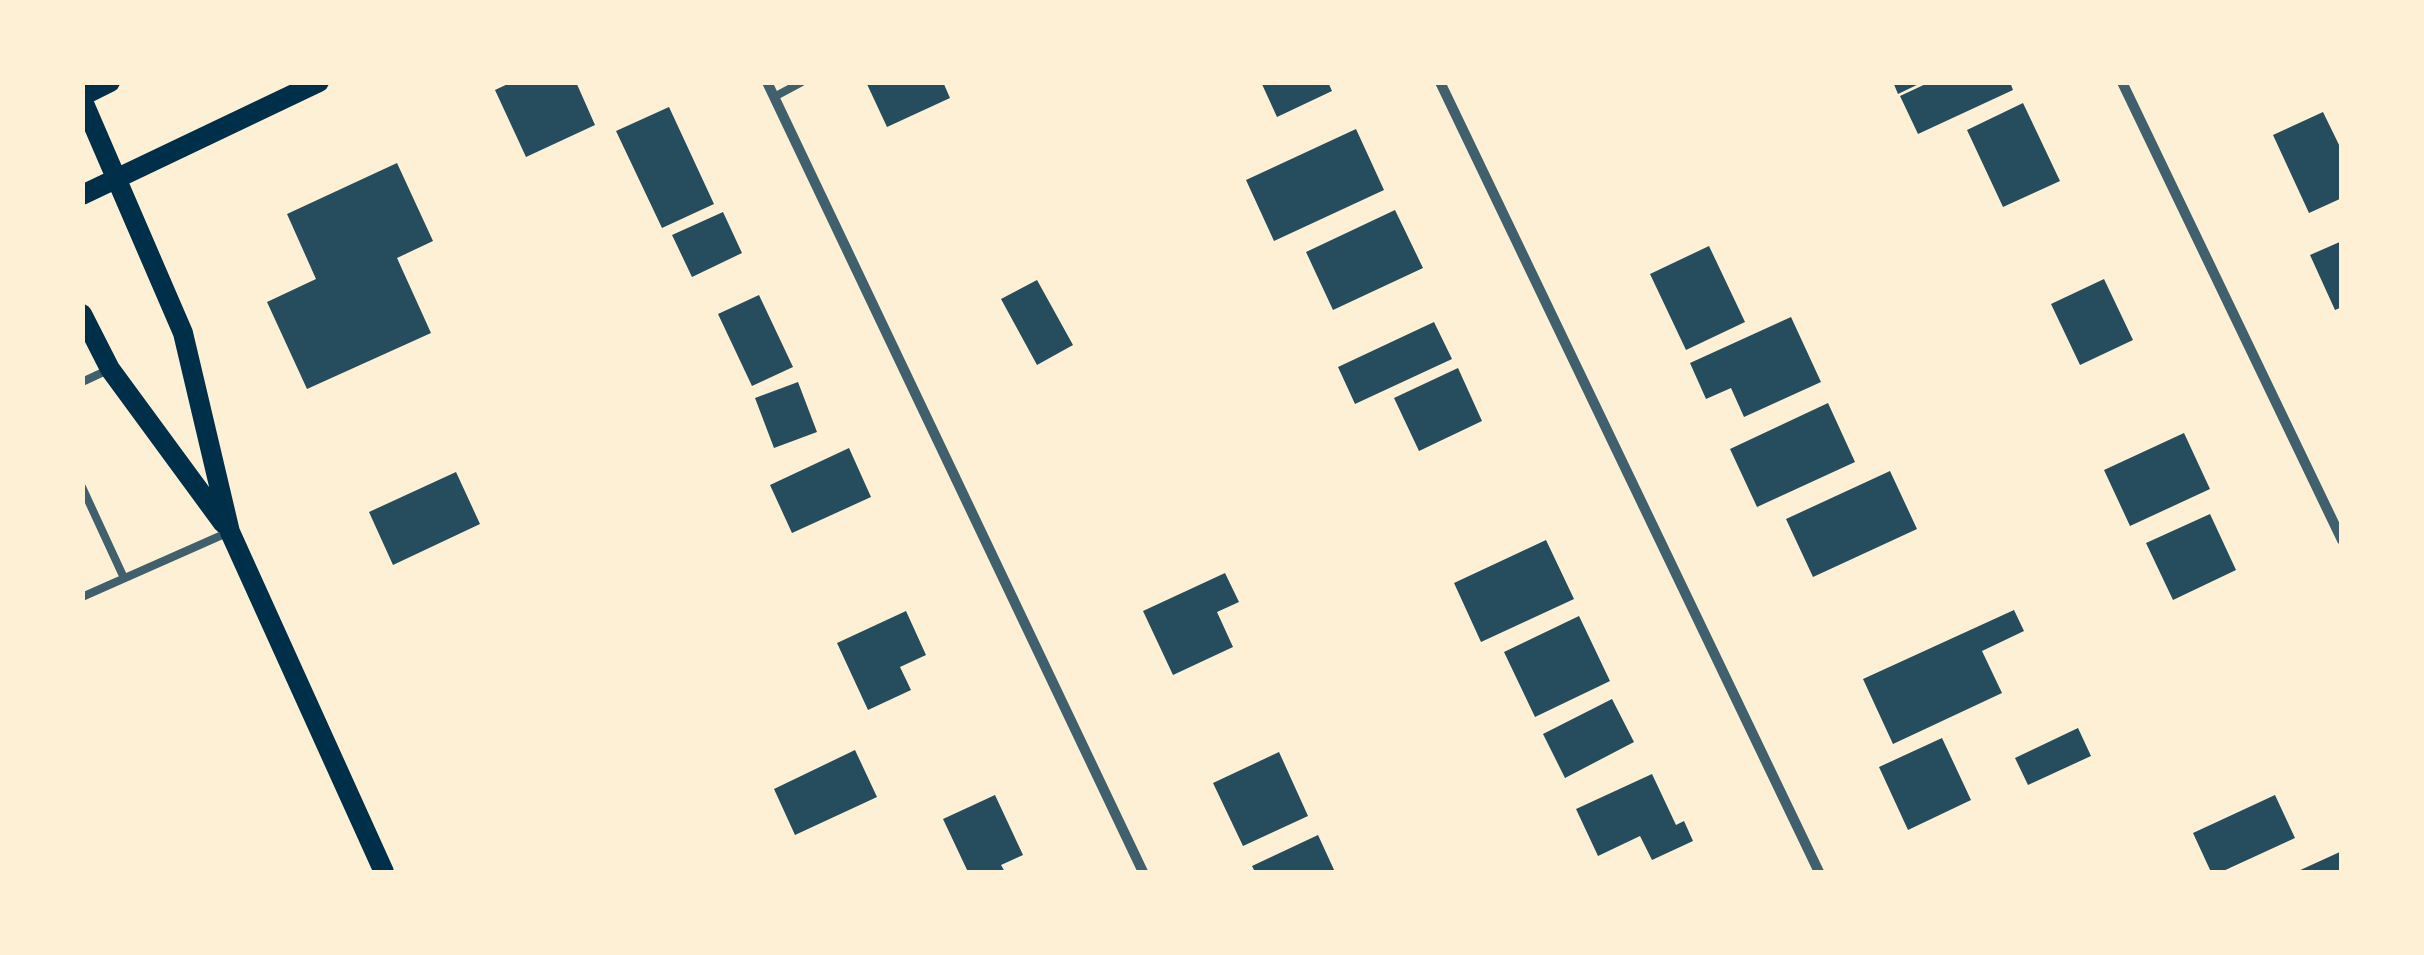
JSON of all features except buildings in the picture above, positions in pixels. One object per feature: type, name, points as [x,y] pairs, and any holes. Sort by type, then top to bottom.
[{"type":"main road","points":[[110,82],[82,97],[184,333],[230,532],[384,872]]},
{"type":"main road","points":[[82,195],[319,82]]},
{"type":"main road","points":[[82,314],[110,369],[230,532]]},
{"type":"street","points":[[767,82],[1143,872]]},
{"type":"street","points":[[1440,82],[1820,872]]},
{"type":"street","points":[[2122,82],[2342,540]]},
{"type":"lane","points":[[774,97],[802,82]]},
{"type":"lane","points":[[82,382],[110,369]]},
{"type":"lane","points":[[82,487],[124,578]]},
{"type":"lane","points":[[82,597],[230,532]]}]
